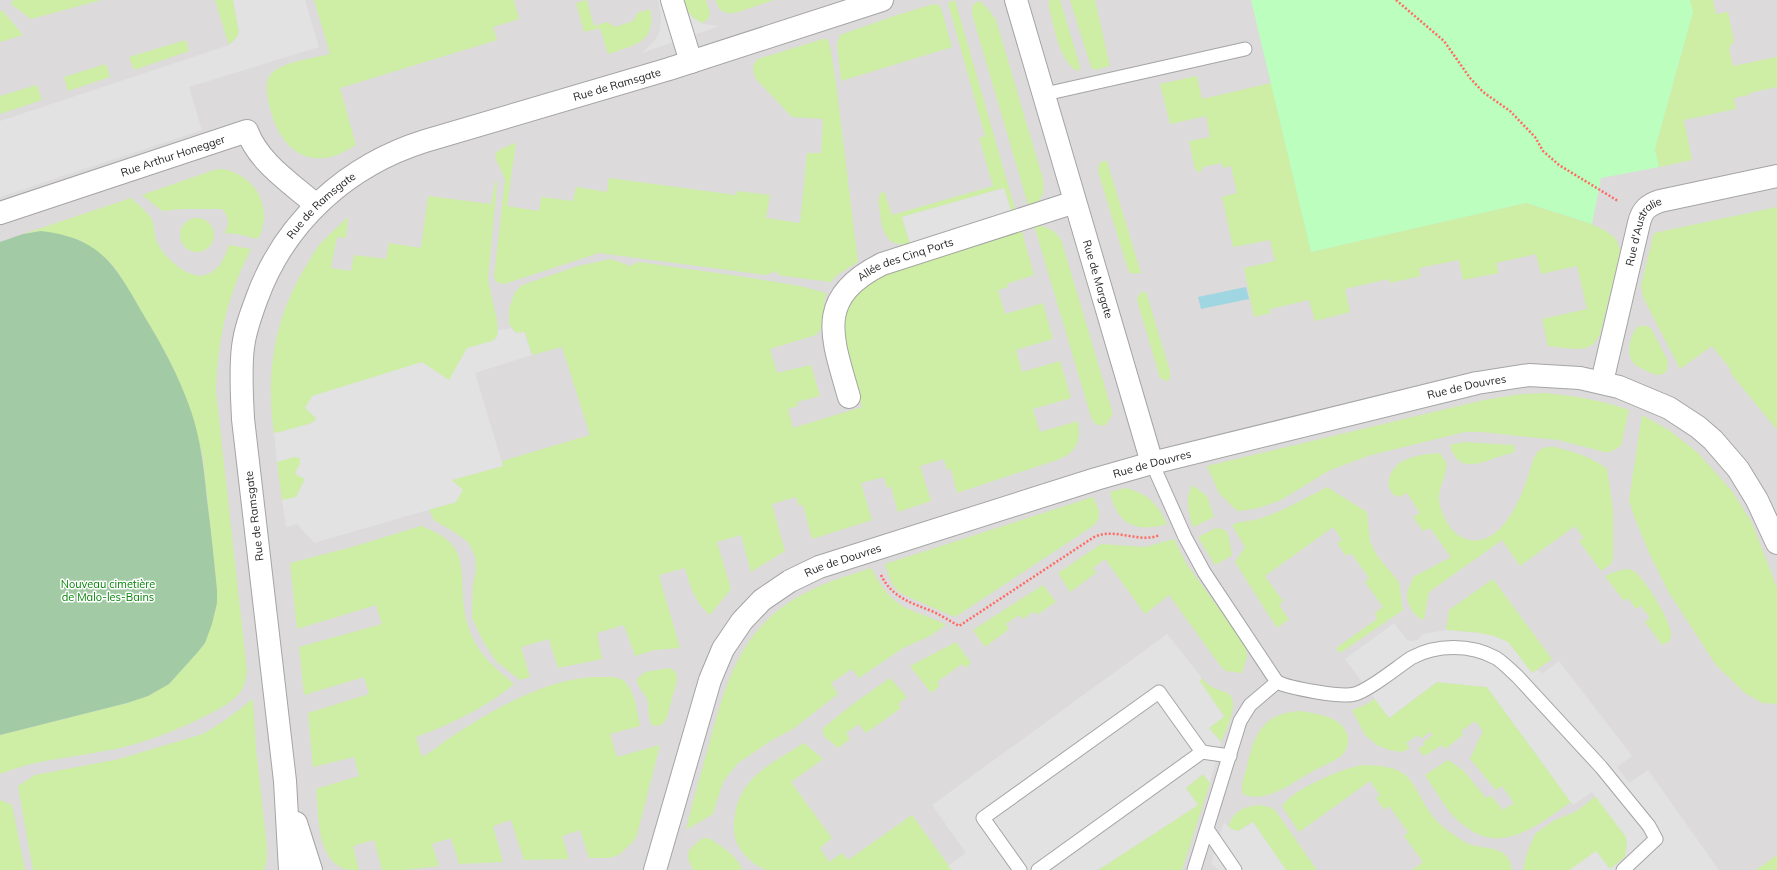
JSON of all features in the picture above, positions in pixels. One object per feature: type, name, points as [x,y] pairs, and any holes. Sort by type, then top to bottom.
[{"type":"street","points":[[672,0],[690,62]]},
{"type":"street","name":"Rue de Ramsgate","points":[[290,870],[285,781],[243,420],[241,368],[246,329],[266,275],[274,259],[290,235],[316,205],[350,176],[386,156],[411,145],[690,62],[882,0]]},
{"type":"street","name":"Rue de Margate","points":[[1016,0],[1045,94],[1152,463]]},
{"type":"street","name":"Rue Arthur Honegger","points":[[0,213],[247,131],[252,144],[262,158],[316,205]]},
{"type":"street","name":"Rue d'Australie","points":[[1602,382],[1641,215],[1646,208],[1660,201],[1777,176]]},
{"type":"street","name":"Allée des Cinq Ports","points":[[849,396],[835,348],[832,331],[833,321],[838,302],[862,274],[882,264],[1076,202]]},
{"type":"street","name":"Rue de Douvres","points":[[655,870],[716,663],[742,621],[762,600],[790,581],[819,567],[1096,479],[1152,463],[1477,382],[1529,375],[1561,376],[1602,382],[1636,393],[1669,408],[1698,427],[1714,440],[1738,469],[1749,486],[1777,543]]},
{"type":"street","name":"Rue de Ramsgate","points":[[285,781],[300,837],[311,870]]},
{"type":"lane","points":[[1045,94],[1245,49]]},
{"type":"lane","points":[[1152,463],[1181,527],[1204,572],[1278,682],[1290,687],[1350,695],[1362,691],[1412,658],[1428,651],[1447,647],[1461,648],[1474,650],[1496,658],[1517,676],[1601,767],[1650,826],[1656,840],[1623,870]]},
{"type":"lane","points":[[1194,870],[1245,712],[1278,682]]},
{"type":"lane","points":[[1020,870],[983,818],[1159,692],[1202,752]]},
{"type":"lane","points":[[1038,870],[1202,752],[1230,756]]},
{"type":"lane","points":[[1207,829],[1235,870]]},
{"type":"path","points":[[1396,0],[1444,41],[1470,78],[1483,92],[1510,112],[1534,137],[1543,151],[1559,165],[1641,215]]},
{"type":"path","points":[[879,572],[884,583],[897,596],[911,604],[935,613],[959,626],[1098,536],[1117,533],[1148,538],[1157,537],[1181,527]]},
{"type":"shaded area","points":[[0,0],[1777,0],[1777,870],[0,870]]},
{"type":"shaded area","points":[[233,0],[305,0],[319,47],[189,87],[202,130],[0,197],[0,121],[229,45],[237,37],[239,32]]},
{"type":"shaded area","points":[[658,0],[682,0],[685,8],[693,18],[703,24],[720,26],[642,53],[656,39],[660,31],[661,14]]},
{"type":"shaded area","points":[[1004,188],[1012,213],[910,244],[902,217]]},
{"type":"shaded area","points":[[511,328],[516,333],[524,332],[532,355],[475,373],[503,466],[452,480],[463,490],[456,502],[314,543],[297,524],[286,527],[282,500],[296,497],[305,479],[295,474],[300,463],[300,458],[294,457],[277,462],[274,432],[276,433],[312,423],[316,419],[305,408],[312,396],[422,362],[449,380],[467,348],[492,341],[497,337],[498,330]]},
{"type":"shaded area","points":[[1394,623],[1407,640],[1411,641],[1418,640],[1422,634],[1446,630],[1480,633],[1494,636],[1508,642],[1532,673],[1537,670],[1543,673],[1559,661],[1632,756],[1617,767],[1629,783],[1648,770],[1719,870],[1570,870],[1596,851],[1610,869],[1625,857],[1627,844],[1626,837],[1592,792],[1573,805],[1487,687],[1437,682],[1389,718],[1345,659]]},
{"type":"shaded area","points":[[1167,634],[1202,678],[1200,681],[1224,717],[1209,728],[1221,742],[1210,783],[1203,774],[1186,788],[1198,805],[1098,870],[952,870],[948,866],[966,853],[932,805]]},
{"type":"shaded area","points":[[1224,822],[1231,829],[1238,831],[1253,822],[1286,870],[1219,870],[1211,864]]},
{"type":"green space","points":[[13,0],[101,0],[31,19],[11,4]]},
{"type":"green space","points":[[215,0],[233,0],[239,32],[237,37],[229,45]]},
{"type":"green space","points":[[314,0],[514,0],[519,19],[493,27],[497,40],[340,88],[356,145],[334,156],[318,158],[297,152],[282,137],[272,116],[267,88],[269,76],[277,69],[291,63],[330,54]]},
{"type":"green space","points":[[587,0],[594,26],[607,22],[615,27],[633,21],[637,13],[650,9],[650,29],[647,36],[635,45],[608,54],[600,28],[584,32],[576,3]]},
{"type":"green space","points":[[682,0],[706,0],[710,13],[709,18],[703,23],[696,20],[688,11]]},
{"type":"green space","points":[[715,0],[774,0],[735,13],[727,13],[720,10]]},
{"type":"green space","points":[[955,0],[1016,212],[1012,213],[1004,188],[902,217],[910,244],[895,243],[887,237],[882,226],[879,200],[881,193],[884,191],[892,215],[993,186],[979,138],[985,136],[948,3]]},
{"type":"green space","points":[[1049,0],[1060,0],[1080,70],[1077,71],[1071,66],[1061,51],[1055,34],[1049,8]]},
{"type":"green space","points":[[1070,0],[1095,0],[1110,66],[1094,70],[1091,67]]},
{"type":"green space","points":[[1251,0],[1690,0],[1693,12],[1655,149],[1659,167],[1601,178],[1592,224],[1526,203],[1311,252]]},
{"type":"green space","points":[[1690,0],[1713,0],[1716,14],[1728,12],[1734,41],[1729,48],[1733,66],[1777,57],[1777,87],[1734,98],[1736,109],[1684,120],[1692,160],[1659,167],[1655,149],[1693,12]]},
{"type":"green space","points":[[980,1],[996,20],[1043,179],[1044,188],[1042,196],[1037,203],[1029,208],[972,14],[972,7],[975,3]]},
{"type":"green space","points":[[934,4],[939,5],[941,8],[952,47],[841,81],[837,45],[840,35]]},
{"type":"green space","points":[[2,10],[23,35],[0,42],[0,12]]},
{"type":"green space","points":[[827,39],[830,46],[836,83],[858,262],[837,275],[831,282],[779,275],[776,271],[766,275],[599,253],[504,284],[496,282],[494,276],[505,180],[497,161],[496,153],[499,150],[516,143],[507,206],[539,211],[541,197],[573,201],[576,187],[607,192],[609,178],[736,195],[737,191],[770,195],[766,218],[800,223],[807,153],[821,153],[823,119],[792,117],[756,79],[753,71],[754,64],[758,59]]},
{"type":"green space","points":[[186,40],[189,51],[134,70],[129,57]]},
{"type":"green space","points":[[106,64],[110,77],[68,91],[64,77]]},
{"type":"green space","points":[[1197,76],[1202,99],[1271,83],[1311,252],[1526,203],[1591,224],[1604,230],[1613,236],[1617,241],[1620,249],[1620,256],[1600,334],[1596,341],[1591,346],[1578,349],[1548,346],[1542,319],[1587,309],[1577,266],[1541,274],[1536,254],[1496,263],[1499,273],[1463,280],[1459,260],[1419,268],[1421,276],[1390,283],[1388,279],[1345,289],[1350,312],[1315,321],[1309,300],[1270,309],[1271,313],[1254,317],[1244,268],[1275,261],[1270,240],[1233,247],[1222,197],[1237,193],[1231,166],[1223,168],[1222,163],[1203,167],[1200,173],[1195,169],[1189,141],[1210,137],[1206,116],[1170,124],[1160,84]]},
{"type":"green space","points":[[37,85],[42,100],[0,114],[0,96]]},
{"type":"green space","points":[[1103,161],[1107,161],[1141,273],[1132,274],[1128,270],[1098,171],[1099,164]]},
{"type":"green space","points":[[222,169],[231,171],[247,180],[258,193],[264,210],[264,219],[263,227],[257,239],[238,234],[224,233],[228,220],[222,209],[181,209],[162,211],[142,195],[214,170]]},
{"type":"green space","points":[[496,179],[497,185],[488,280],[497,320],[498,335],[495,339],[449,380],[305,407],[316,419],[312,423],[275,434],[271,389],[275,346],[280,325],[295,285],[319,245],[348,217],[346,238],[337,237],[331,268],[351,271],[354,255],[386,259],[389,243],[421,248],[428,196],[491,204]]},
{"type":"green space","points":[[131,198],[151,218],[157,242],[166,255],[179,268],[187,272],[195,275],[203,275],[214,271],[222,261],[229,245],[251,249],[236,284],[225,318],[219,353],[216,391],[247,671],[246,679],[241,691],[226,704],[197,720],[171,731],[117,749],[38,762],[0,774],[0,735],[127,703],[148,696],[169,684],[205,643],[217,603],[217,590],[203,457],[191,412],[178,378],[164,350],[118,272],[107,259],[80,240],[41,231],[23,234]]},
{"type":"green space","points":[[1777,207],[1777,430],[1733,376],[1730,372],[1731,370],[1712,346],[1680,369],[1643,297],[1641,285],[1654,233]]},
{"type":"green space","points":[[194,218],[200,218],[204,219],[211,225],[214,235],[213,242],[207,249],[200,252],[194,252],[190,251],[183,245],[180,238],[180,232],[181,228],[187,221]]},
{"type":"green space","points":[[1034,225],[1051,229],[1057,234],[1062,242],[1113,414],[1106,425],[1101,426],[1097,424],[1091,417]]},
{"type":"green space","points":[[1021,228],[1034,275],[1007,284],[1008,287],[998,290],[1005,314],[1043,303],[1053,339],[1016,350],[1022,372],[1060,361],[1071,398],[1033,409],[1040,432],[1078,421],[1079,435],[1073,450],[1057,460],[957,493],[951,469],[947,470],[944,459],[920,466],[931,501],[898,512],[891,487],[887,488],[884,477],[861,483],[872,520],[812,539],[803,505],[799,506],[796,497],[772,504],[785,551],[751,572],[741,535],[717,542],[731,589],[710,615],[697,600],[691,588],[685,568],[659,575],[680,648],[655,650],[635,656],[624,625],[597,633],[602,659],[558,668],[549,639],[521,647],[530,677],[520,680],[496,661],[483,641],[472,618],[473,586],[476,570],[475,556],[468,542],[434,520],[429,510],[456,502],[451,480],[503,466],[502,461],[590,435],[562,347],[532,355],[525,332],[516,333],[509,324],[509,309],[515,292],[522,285],[578,266],[611,259],[630,266],[639,262],[800,286],[826,293],[821,329],[816,335],[770,349],[777,373],[811,365],[820,396],[797,402],[798,406],[788,409],[793,428],[862,407],[840,331],[842,317],[853,295],[876,278]]},
{"type":"green space","name":"Nouveau cimetière de Malo-les-Bains","points":[[41,231],[78,240],[92,247],[104,257],[124,281],[176,373],[191,411],[200,444],[217,590],[217,603],[212,624],[205,643],[169,684],[148,696],[127,703],[0,735],[0,242],[23,234]]},
{"type":"green space","points":[[1142,292],[1146,292],[1170,371],[1170,379],[1167,381],[1160,378],[1137,300],[1138,296]]},
{"type":"green space","points":[[1639,326],[1648,326],[1652,330],[1668,361],[1667,371],[1660,375],[1653,374],[1642,369],[1631,359],[1629,350],[1631,339]]},
{"type":"green space","points":[[1545,393],[1587,399],[1629,410],[1621,446],[1610,452],[1605,452],[1558,440],[1482,432],[1465,432],[1371,455],[1330,470],[1281,500],[1259,508],[1240,511],[1236,510],[1219,493],[1207,466],[1484,400],[1522,394]]},
{"type":"green space","points":[[1642,415],[1669,430],[1697,452],[1732,491],[1752,523],[1777,588],[1777,704],[1762,703],[1745,693],[1716,665],[1668,591],[1650,555],[1629,500]]},
{"type":"green space","points":[[1464,442],[1514,445],[1515,450],[1513,453],[1477,464],[1468,464],[1461,462],[1455,456],[1450,445]]},
{"type":"green space","points":[[1547,447],[1555,447],[1589,458],[1607,469],[1613,510],[1613,558],[1611,564],[1601,571],[1579,541],[1584,538],[1575,526],[1520,566],[1502,540],[1429,592],[1424,620],[1417,616],[1411,610],[1407,597],[1413,577],[1451,557],[1430,528],[1423,531],[1413,517],[1420,513],[1407,493],[1398,497],[1390,489],[1390,477],[1395,467],[1405,460],[1413,457],[1440,453],[1447,464],[1439,494],[1443,515],[1456,534],[1466,539],[1477,540],[1487,538],[1505,523],[1518,502],[1536,454]]},
{"type":"green space","points":[[294,457],[300,458],[305,478],[296,498],[282,500],[277,462]]},
{"type":"green space","points":[[1192,485],[1207,496],[1214,517],[1193,527],[1188,506],[1188,495]]},
{"type":"green space","points":[[1327,487],[1367,512],[1370,541],[1376,554],[1399,582],[1403,610],[1340,653],[1336,648],[1377,619],[1375,613],[1383,607],[1365,582],[1369,578],[1351,553],[1346,556],[1337,543],[1342,540],[1333,527],[1265,576],[1283,601],[1279,605],[1289,619],[1277,628],[1235,562],[1245,547],[1232,525],[1271,515]]},
{"type":"green space","points":[[1125,488],[1140,493],[1151,500],[1164,517],[1167,524],[1156,527],[1137,527],[1123,519],[1113,503],[1110,492]]},
{"type":"green space","points":[[1093,497],[1099,512],[1099,516],[1093,526],[955,617],[902,594],[895,588],[889,577],[885,564]]},
{"type":"green space","points":[[421,526],[439,534],[451,543],[461,565],[464,606],[470,632],[485,657],[498,671],[514,684],[491,701],[467,715],[416,737],[422,757],[488,714],[525,695],[545,687],[564,681],[584,678],[612,677],[621,679],[626,683],[632,692],[640,726],[610,734],[617,757],[660,745],[637,835],[634,841],[620,854],[610,858],[589,858],[580,830],[562,836],[569,859],[524,860],[511,820],[493,826],[503,862],[459,864],[451,838],[432,844],[439,866],[403,870],[382,870],[374,840],[353,846],[359,870],[344,869],[335,863],[328,855],[319,823],[316,789],[359,776],[354,757],[313,767],[308,713],[369,694],[364,677],[304,695],[299,647],[382,624],[376,605],[297,629],[290,563],[352,547]]},
{"type":"green space","points":[[1216,528],[1225,530],[1228,534],[1232,554],[1215,565],[1198,537]]},
{"type":"green space","points":[[1174,539],[1186,563],[1246,646],[1247,657],[1242,673],[1226,671],[1222,668],[1169,595],[1145,614],[1105,559],[1093,568],[1096,573],[1070,592],[1058,573],[1101,544],[1145,547]]},
{"type":"green space","points":[[871,568],[882,586],[896,602],[908,609],[946,625],[930,636],[903,648],[859,678],[852,669],[831,683],[838,694],[793,729],[772,740],[737,764],[723,782],[713,814],[686,830],[720,704],[735,666],[756,632],[771,617],[798,597],[818,587]]},
{"type":"green space","points":[[1626,569],[1635,572],[1640,576],[1652,592],[1664,613],[1671,631],[1671,637],[1666,643],[1662,645],[1645,622],[1650,618],[1641,606],[1636,609],[1628,598],[1624,601],[1605,576]]},
{"type":"green space","points":[[1493,579],[1552,659],[1532,673],[1508,642],[1480,633],[1446,630],[1449,610]]},
{"type":"green space","points":[[1043,585],[1056,602],[1037,615],[1034,611],[1023,619],[1019,615],[1006,624],[1009,629],[985,647],[973,630]]},
{"type":"green space","points":[[956,642],[971,663],[965,668],[962,664],[937,682],[940,686],[931,693],[910,666]]},
{"type":"green space","points":[[669,668],[675,671],[677,681],[666,720],[661,725],[654,726],[650,721],[647,699],[639,687],[637,679],[645,672]]},
{"type":"green space","points":[[890,678],[907,697],[898,704],[901,708],[866,733],[859,724],[846,733],[850,739],[838,748],[824,736],[822,729],[853,704]]},
{"type":"green space","points":[[1202,678],[1210,686],[1230,695],[1233,701],[1232,715],[1221,742],[1209,728],[1224,716],[1199,681]]},
{"type":"green space","points":[[1437,682],[1487,687],[1571,802],[1548,818],[1523,832],[1510,837],[1496,838],[1483,836],[1469,829],[1453,816],[1425,775],[1448,760],[1464,771],[1486,798],[1491,796],[1503,810],[1514,803],[1502,786],[1496,790],[1470,759],[1483,731],[1475,721],[1461,731],[1463,735],[1445,749],[1442,745],[1424,756],[1418,749],[1425,744],[1423,742],[1433,735],[1430,732],[1421,739],[1418,735],[1406,743],[1410,748],[1402,752],[1389,750],[1377,745],[1365,735],[1352,710],[1375,699],[1389,718]]},
{"type":"green space","points":[[253,699],[256,748],[267,848],[267,859],[264,870],[33,870],[18,786],[35,775],[119,759],[203,734],[224,721]]},
{"type":"green space","points":[[1300,711],[1328,717],[1341,724],[1348,737],[1347,748],[1343,754],[1279,791],[1258,797],[1243,794],[1243,782],[1252,747],[1261,729],[1267,722],[1276,717],[1287,713]]},
{"type":"green space","points":[[804,743],[823,759],[791,782],[832,838],[820,848],[829,862],[842,853],[848,860],[912,815],[952,870],[767,870],[759,867],[747,858],[737,843],[735,835],[734,818],[738,801],[744,790],[760,771]]},
{"type":"green space","points":[[1363,765],[1381,766],[1394,769],[1404,774],[1415,787],[1436,820],[1466,843],[1495,849],[1501,852],[1510,861],[1512,870],[1412,870],[1423,862],[1404,836],[1408,832],[1389,806],[1384,810],[1376,798],[1380,795],[1370,781],[1299,832],[1282,806],[1288,799],[1319,780],[1343,770]]},
{"type":"green space","points":[[1203,774],[1210,783],[1182,870],[1098,870],[1198,805],[1186,788]]},
{"type":"green space","points":[[1596,796],[1626,837],[1627,844],[1625,857],[1610,869],[1596,851],[1570,870],[1523,870],[1527,853],[1535,834],[1553,821],[1577,811]]},
{"type":"green space","points":[[0,800],[12,805],[25,870],[0,870]]},
{"type":"green space","points":[[1259,805],[1275,810],[1317,870],[1286,870],[1253,822],[1238,831],[1228,828],[1230,822],[1239,811],[1248,807]]},
{"type":"green space","points":[[708,838],[723,847],[733,856],[742,870],[693,870],[688,859],[689,850],[701,839]]},
{"type":"green space","points":[[1777,855],[1777,870],[1756,870]]},
{"type":"water","points":[[1246,287],[1249,299],[1201,309],[1198,297]]}]
